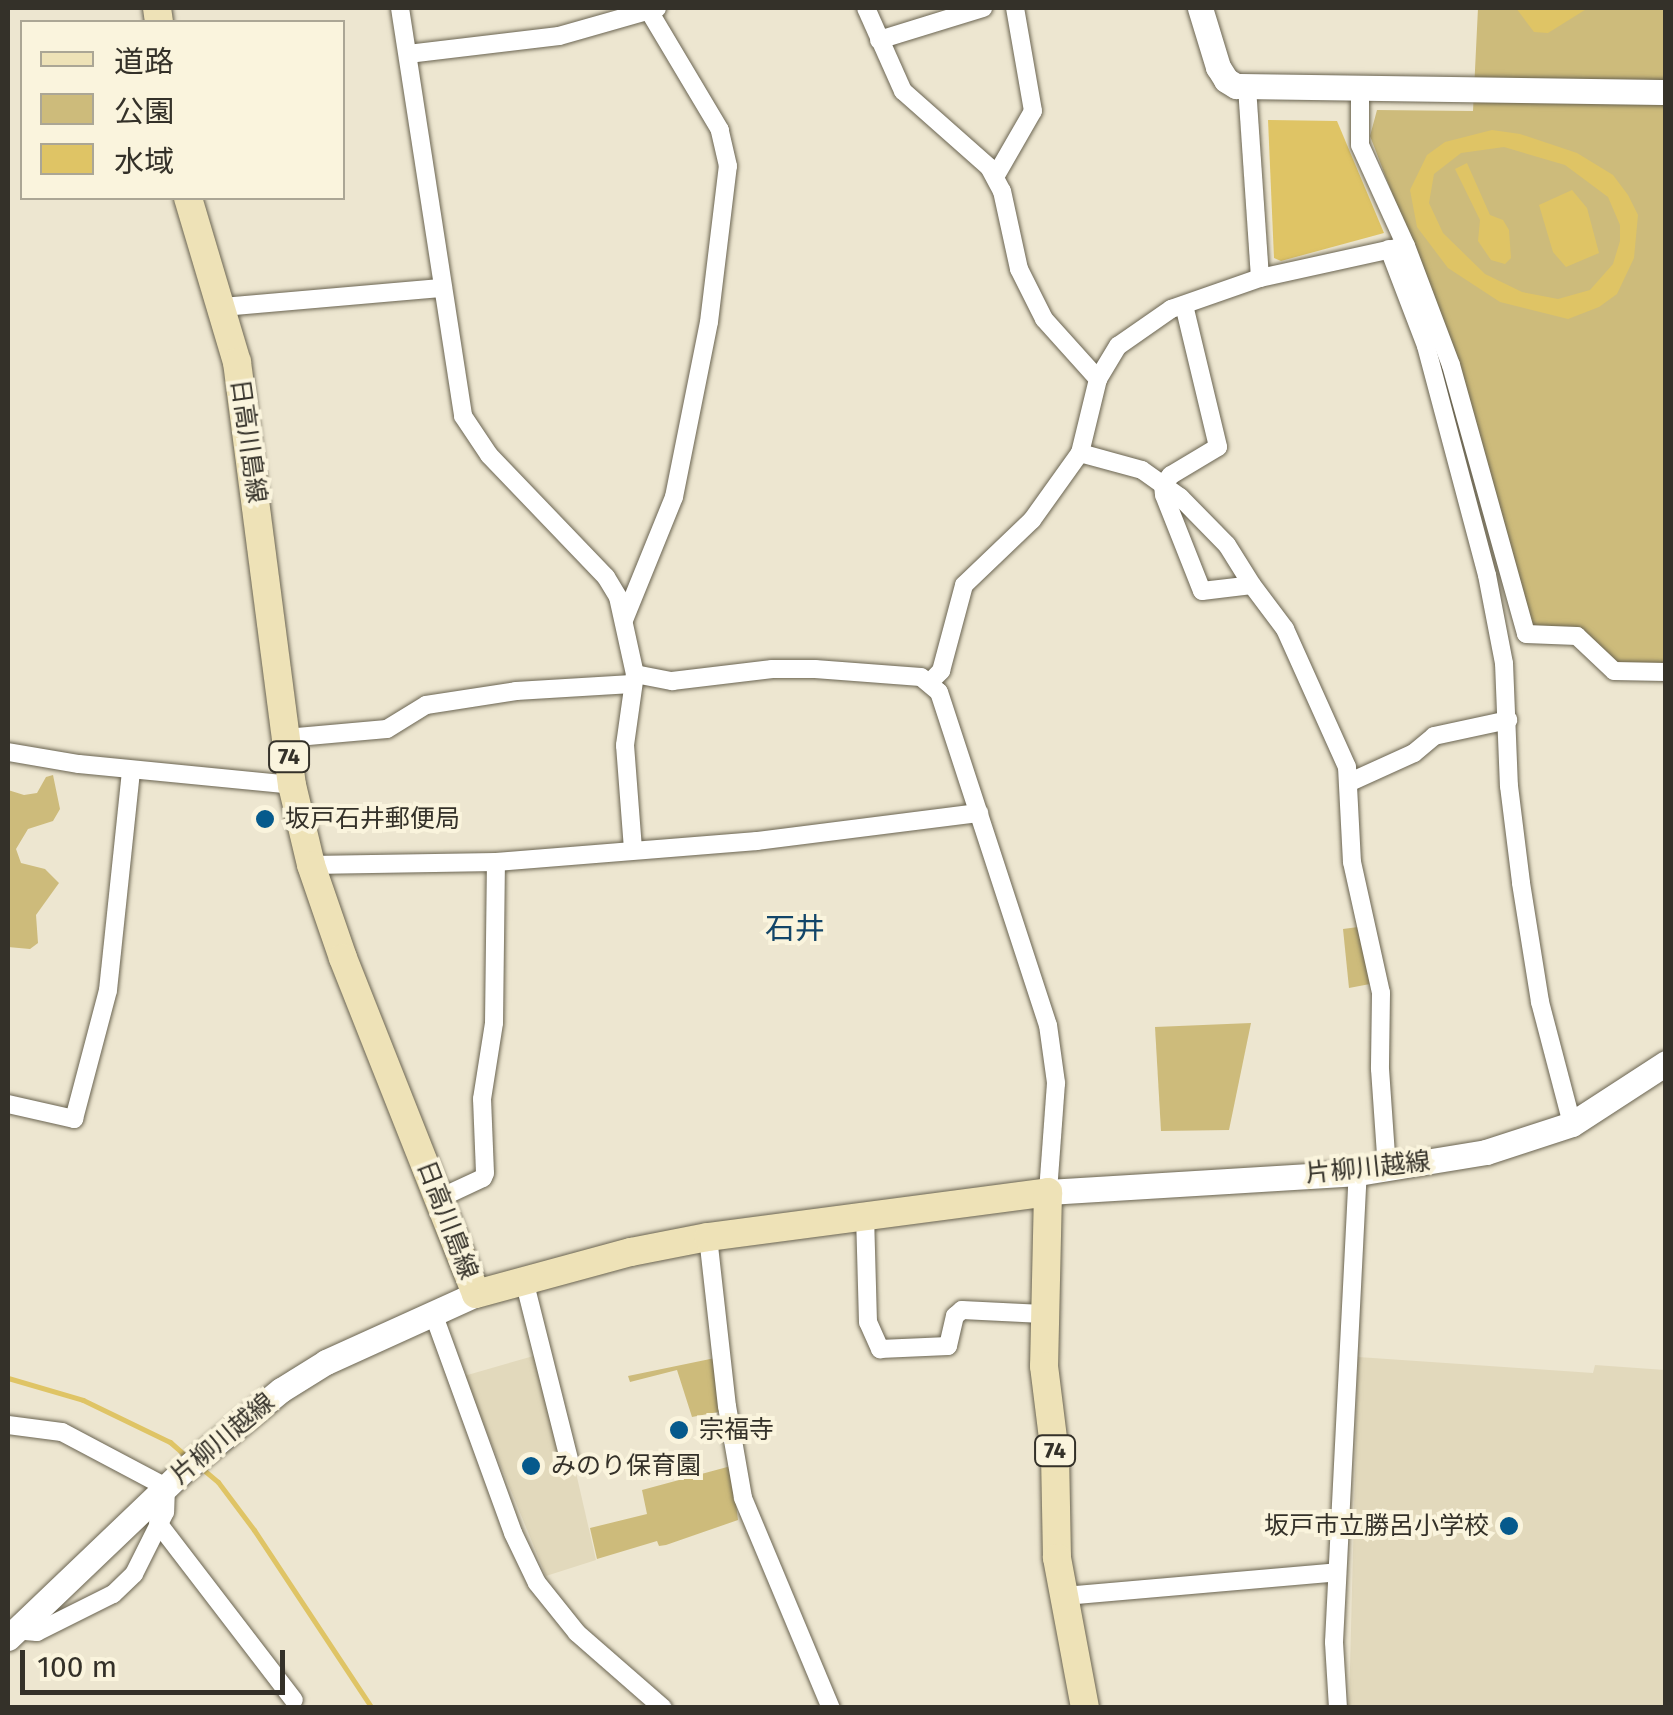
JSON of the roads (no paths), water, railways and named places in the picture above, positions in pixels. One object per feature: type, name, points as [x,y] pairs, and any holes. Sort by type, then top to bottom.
[{"type":"main road","points":[[1200,8],[1226,80],[1247,87],[1666,92]]},
{"type":"main road","name":"日高川島線","points":[[189,200],[223,307],[247,424],[292,785],[311,865],[343,958],[476,1294],[708,1237],[1048,1192]]},
{"type":"main road","name":"片柳川越線","points":[[1048,1192],[1358,1173],[1486,1152],[1572,1124],[1666,1063]]},
{"type":"main road","name":"74","points":[[1048,1192],[1043,1314],[1045,1392],[1055,1454],[1056,1558],[1085,1708]]},
{"type":"main road","name":"片柳川越線","points":[[12,1634],[240,1420],[311,1372],[476,1294]]},
{"type":"street","points":[[400,8],[458,398],[472,433],[606,577],[618,597],[634,679],[625,745],[634,848]]},
{"type":"street","points":[[866,8],[904,91],[979,154],[995,178],[1019,268],[1044,319],[1098,379]]},
{"type":"street","points":[[879,40],[983,8]]},
{"type":"street","points":[[995,178],[1034,111],[1015,8]]},
{"type":"street","points":[[408,54],[558,36],[653,9],[720,130],[728,166],[709,322],[674,497],[624,620]]},
{"type":"street","points":[[1247,87],[1260,278]]},
{"type":"street","points":[[1360,89],[1360,145],[1398,248],[1482,553],[1504,664],[1509,786],[1540,1002],[1572,1124]]},
{"type":"street","points":[[930,682],[941,671],[964,585],[1032,520],[1080,453],[1098,379],[1130,336],[1184,304],[1260,278],[1398,248]]},
{"type":"street","points":[[1398,248],[1452,365],[1526,634],[1576,636],[1614,670],[1666,672]]},
{"type":"street","points":[[223,307],[440,288]]},
{"type":"street","points":[[1162,485],[1218,447],[1184,304]]},
{"type":"street","points":[[1080,453],[1122,462],[1199,512],[1245,568],[1252,586],[1284,629],[1314,688],[1347,766],[1352,862],[1380,993],[1380,1069],[1387,1170]]},
{"type":"street","points":[[1162,485],[1202,591],[1252,586]]},
{"type":"street","points":[[286,738],[387,728],[426,705],[634,679],[672,681],[772,669],[816,669],[904,675],[930,682],[942,698],[1052,1046],[1056,1083],[1048,1192]]},
{"type":"street","points":[[1348,784],[1414,754],[1434,736],[1508,720]]},
{"type":"street","points":[[8,752],[132,770],[292,785]]},
{"type":"street","points":[[8,1104],[74,1119],[108,990],[132,770]]},
{"type":"street","points":[[311,865],[496,862],[634,848],[757,842],[979,813]]},
{"type":"street","points":[[440,1198],[484,1178],[482,1099],[494,1023],[496,862]]},
{"type":"street","points":[[1338,1708],[1337,1572],[1358,1173]]},
{"type":"street","points":[[865,1215],[868,1322],[880,1349],[948,1346],[955,1316],[962,1310],[1043,1314]]},
{"type":"street","points":[[708,1237],[722,1366],[743,1498],[830,1708]]},
{"type":"street","points":[[524,1280],[569,1459]]},
{"type":"street","points":[[433,1313],[506,1515],[537,1583],[577,1633],[663,1708]]},
{"type":"street","points":[[8,1425],[62,1432],[185,1470],[134,1574],[114,1594],[37,1632],[12,1634]]},
{"type":"street","points":[[158,1524],[294,1700]]},
{"type":"street","points":[[1065,1596],[1337,1572]]},
{"type":"water","points":[[1516,8],[1588,8],[1548,33],[1534,32]]},
{"type":"water","points":[[1268,120],[1337,121],[1384,233],[1281,261],[1274,258]]},
{"type":"water","points":[[1492,130],[1520,134],[1577,153],[1613,175],[1638,215],[1634,258],[1617,294],[1599,307],[1568,319],[1500,302],[1448,268],[1417,227],[1410,190],[1427,155],[1445,142]],"holes":[[[1504,147],[1565,165],[1608,197],[1620,225],[1620,241],[1613,264],[1590,290],[1558,299],[1522,292],[1485,274],[1443,233],[1429,203],[1434,174],[1461,153]]]},
{"type":"water","points":[[1467,163],[1490,215],[1503,220],[1509,230],[1511,258],[1505,264],[1491,260],[1478,241],[1480,220],[1455,169]]},
{"type":"water","points":[[1572,190],[1587,208],[1599,253],[1566,267],[1553,252],[1539,205]]},
{"type":"waterway","points":[[8,1378],[83,1400],[170,1442],[186,1456]]},
{"type":"waterway","points":[[199,1466],[218,1482],[254,1530],[372,1708]]},
{"type":"place","name":"坂戸石井郵便局","points":[[265,819]]},
{"type":"place","name":"宗福寺","points":[[679,1430]]},
{"type":"place","name":"みのり保育園","points":[[531,1466]]},
{"type":"place","name":"坂戸市立勝呂小学校","points":[[1509,1526]]},
{"type":"district","name":"石井","points":[[795,929]]}]
